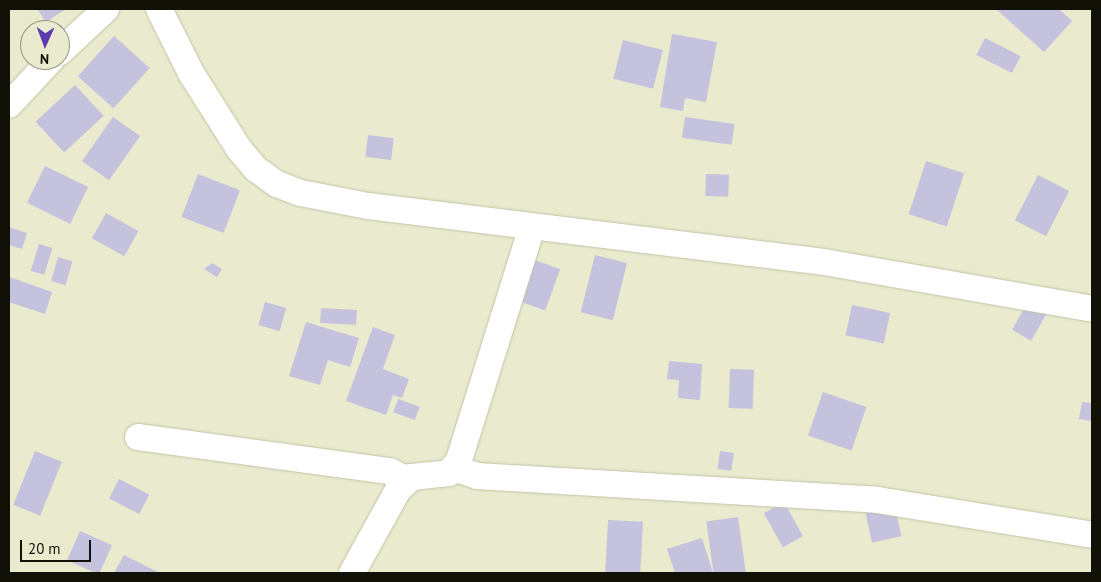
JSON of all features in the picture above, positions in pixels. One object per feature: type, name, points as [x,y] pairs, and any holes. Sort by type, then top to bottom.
[{"type":"street","points":[[70,43],[106,9]]},
{"type":"street","points":[[159,9],[191,73],[239,149],[256,169],[277,184],[328,201],[824,262],[1092,309]]},
{"type":"street","points":[[9,105],[42,70]]},
{"type":"street","points":[[138,437],[390,471],[403,478],[426,478],[449,472],[459,460],[532,227]]},
{"type":"street","points":[[453,468],[477,476],[877,500],[1092,535]]},
{"type":"street","points":[[352,573],[398,490],[412,478]]},
{"type":"building","points":[[37,9],[66,9],[49,20],[45,20]]},
{"type":"building","points":[[996,9],[1059,9],[1072,21],[1044,52]]},
{"type":"building","points":[[672,34],[717,42],[706,102],[685,98],[683,111],[660,107]]},
{"type":"building","points":[[114,36],[150,68],[114,108],[78,76]]},
{"type":"building","points":[[985,38],[1021,56],[1012,73],[976,55]]},
{"type":"building","points":[[623,40],[663,50],[653,89],[613,79]]},
{"type":"building","points":[[75,85],[104,116],[64,153],[36,122]]},
{"type":"building","points":[[113,117],[140,136],[109,180],[82,161]]},
{"type":"building","points":[[685,117],[735,124],[732,145],[682,138]]},
{"type":"building","points":[[368,135],[394,138],[391,160],[365,157]]},
{"type":"building","points":[[926,161],[964,173],[947,227],[909,214]]},
{"type":"building","points":[[45,166],[88,187],[70,224],[27,203]]},
{"type":"building","points":[[198,174],[240,190],[224,233],[182,217]]},
{"type":"building","points":[[706,174],[729,175],[728,197],[705,196]]},
{"type":"building","points":[[1038,175],[1069,191],[1046,236],[1015,220]]},
{"type":"building","points":[[106,213],[138,231],[124,256],[92,238]]},
{"type":"building","points":[[9,227],[27,233],[22,249],[9,245]]},
{"type":"building","points":[[39,244],[52,248],[44,275],[31,271]]},
{"type":"building","points":[[595,255],[627,263],[613,320],[581,312]]},
{"type":"building","points":[[58,257],[72,261],[66,285],[51,281]]},
{"type":"building","points":[[532,259],[560,269],[545,311],[517,300]]},
{"type":"building","points":[[212,263],[222,269],[217,277],[204,269]]},
{"type":"building","points":[[9,277],[52,292],[45,314],[9,302]]},
{"type":"building","points":[[265,302],[286,308],[280,331],[258,325]]},
{"type":"building","points":[[1028,302],[1047,313],[1031,341],[1012,330]]},
{"type":"building","points":[[852,305],[890,313],[884,343],[846,335]]},
{"type":"building","points":[[321,308],[357,310],[356,325],[320,323]]},
{"type":"building","points":[[306,322],[359,338],[350,367],[328,360],[320,385],[289,376]]},
{"type":"building","points":[[373,327],[395,335],[383,369],[409,379],[402,398],[393,395],[386,415],[346,401]]},
{"type":"building","points":[[669,361],[702,364],[700,400],[678,398],[679,380],[667,379]]},
{"type":"building","points":[[730,369],[754,370],[753,409],[729,408]]},
{"type":"building","points":[[823,392],[866,407],[852,450],[808,435]]},
{"type":"building","points":[[398,399],[420,407],[415,420],[393,412]]},
{"type":"building","points":[[1082,402],[1092,403],[1092,421],[1079,419]]},
{"type":"building","points":[[35,451],[62,462],[40,516],[13,505]]},
{"type":"building","points":[[720,451],[734,453],[731,471],[717,469]]},
{"type":"building","points":[[119,479],[149,494],[139,514],[109,499]]},
{"type":"building","points":[[784,502],[803,536],[783,547],[764,513]]},
{"type":"building","points":[[895,507],[901,536],[872,543],[866,513]]},
{"type":"building","points":[[738,517],[746,571],[714,573],[706,521]]},
{"type":"building","points":[[608,520],[643,522],[640,573],[605,573]]},
{"type":"building","points":[[80,531],[112,545],[100,573],[67,560]]},
{"type":"building","points":[[702,538],[713,573],[675,573],[667,549]]},
{"type":"building","points":[[124,555],[160,573],[114,573]]}]
